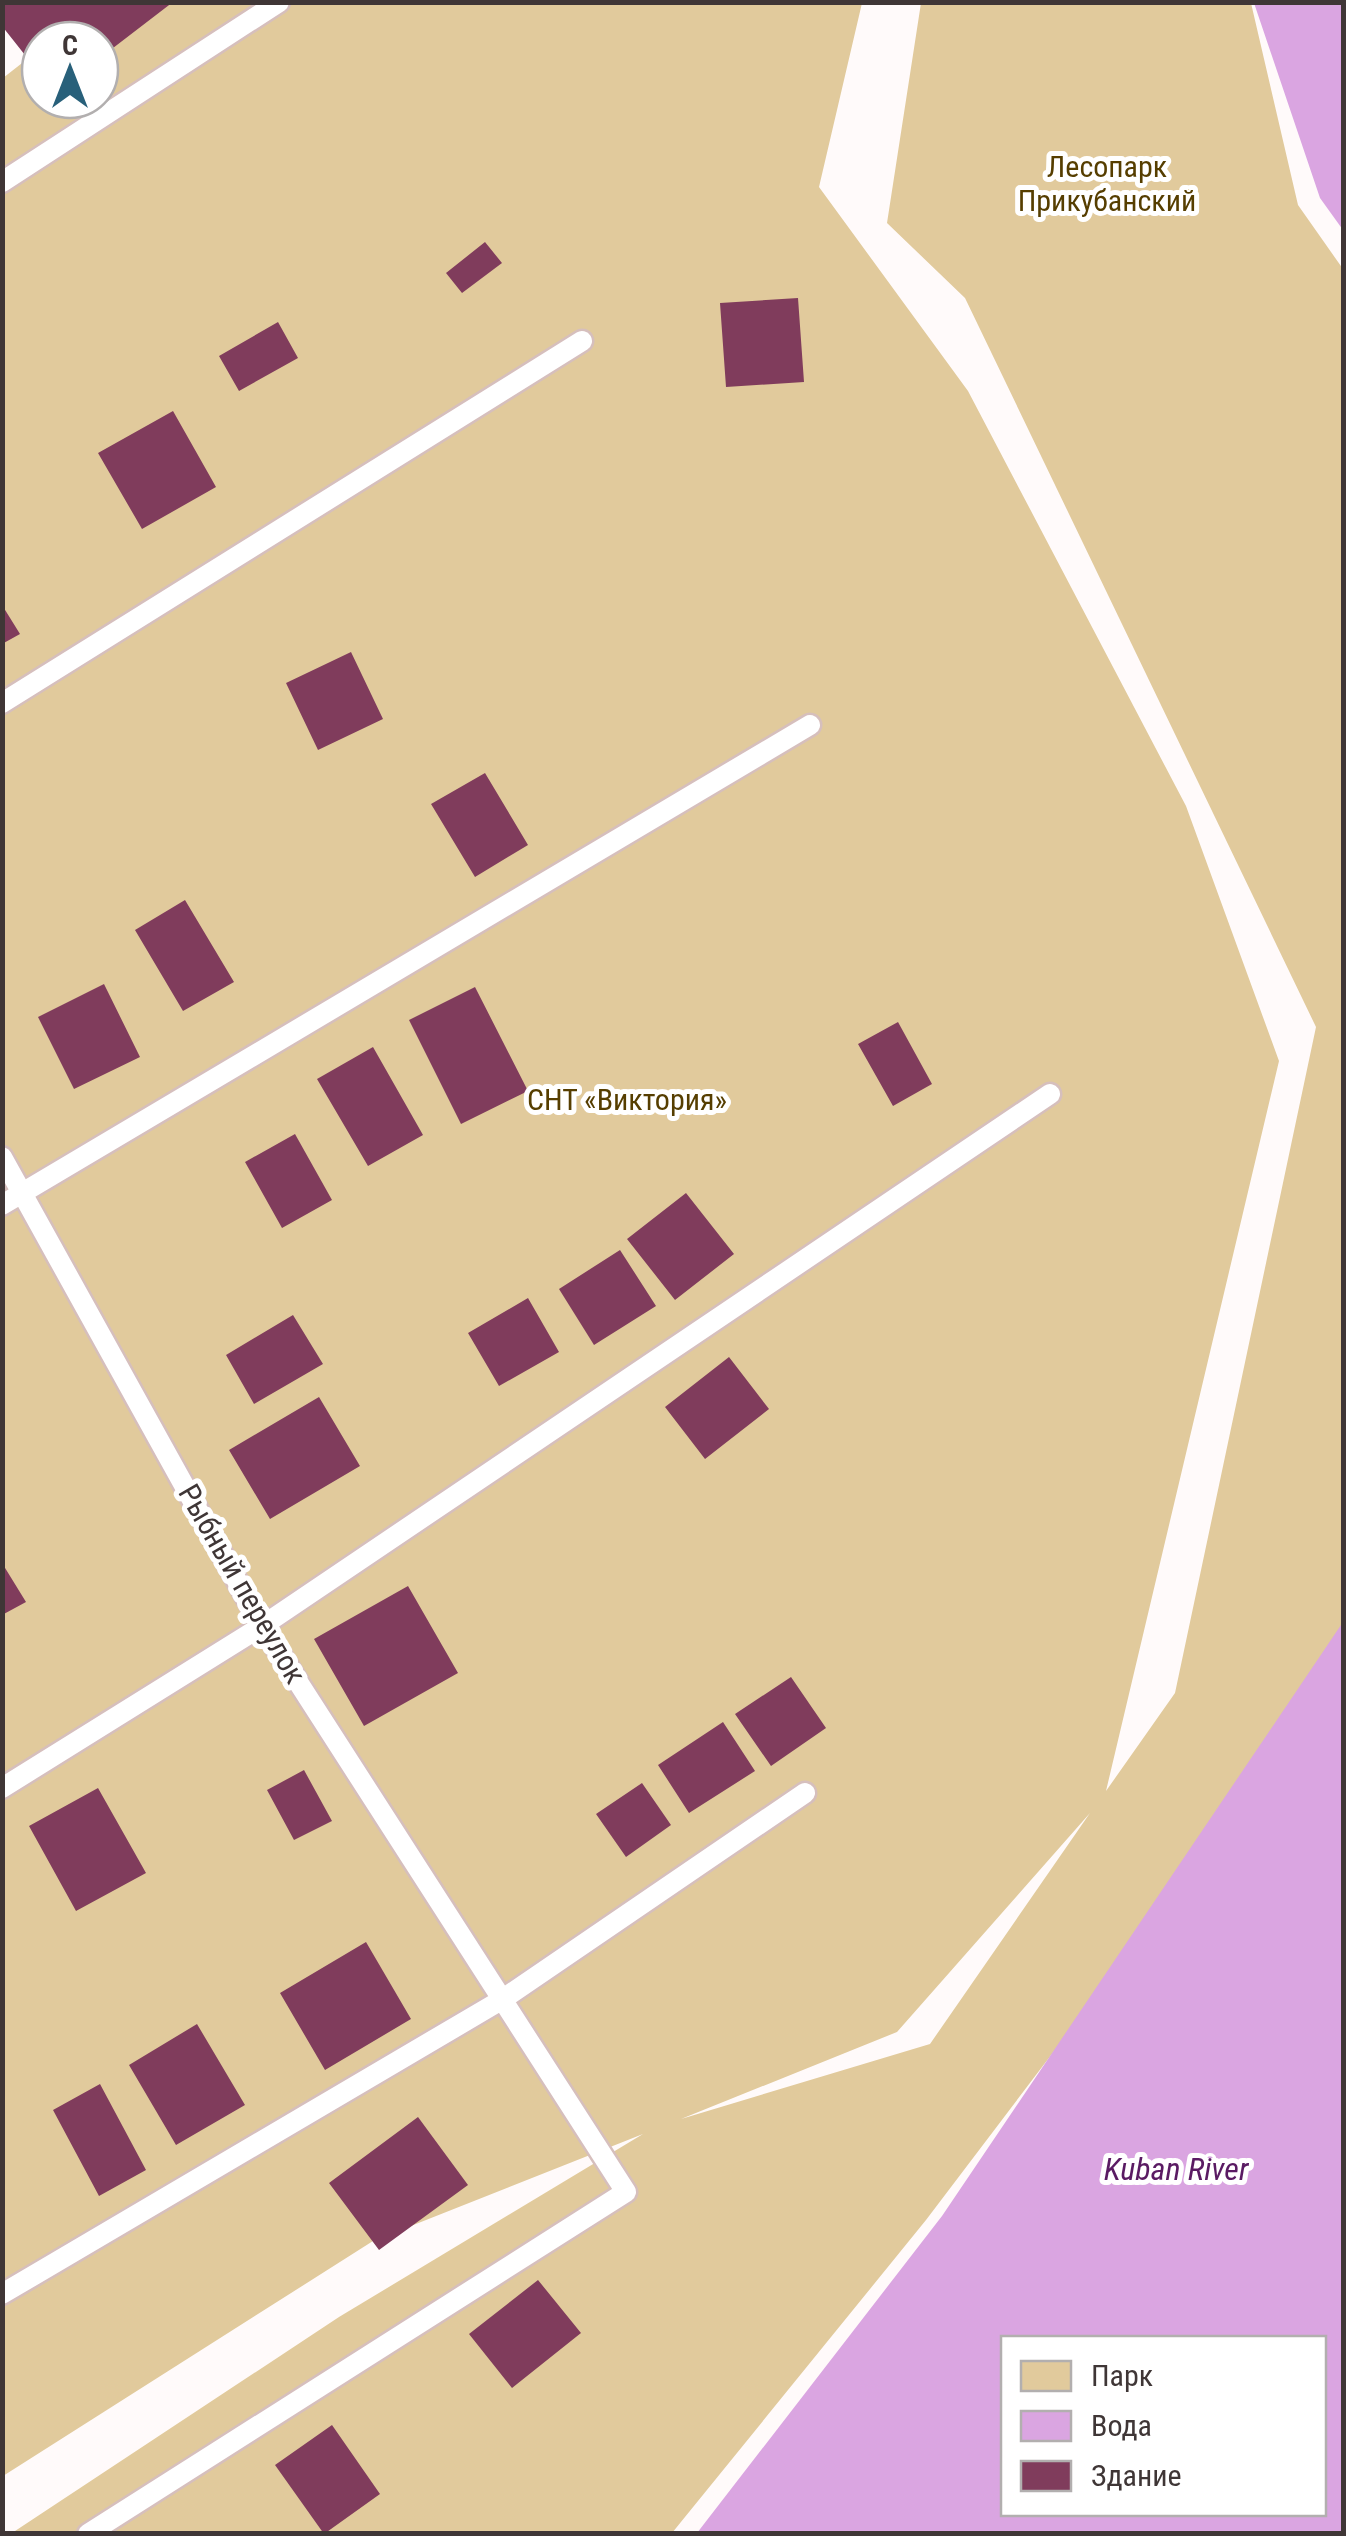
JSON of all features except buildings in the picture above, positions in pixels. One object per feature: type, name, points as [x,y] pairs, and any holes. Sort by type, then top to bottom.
[{"type":"lane","points":[[2,182],[279,2]]},
{"type":"lane","points":[[2,703],[582,340]]},
{"type":"lane","points":[[2,1205],[810,726]]},
{"type":"lane","points":[[2,1788],[262,1626],[1050,1094]]},
{"type":"lane","name":"Рыбный переулок","points":[[2,1157],[262,1626],[626,2192],[88,2534]]},
{"type":"lane","points":[[2,2294],[503,1999],[805,1793]]},
{"type":"green space","name":"СНТ «Виктория»","points":[[100,3],[862,3],[819,187],[968,391],[1186,806],[1279,1061],[1106,1791],[1175,1693],[1316,1027],[965,298],[887,223],[921,3],[1251,3],[1298,205],[1343,269],[1343,1625],[1171,1897],[926,2220],[672,2533],[12,2533],[339,2317],[643,2134],[373,2241],[3,2476],[3,78],[20,65],[20,120],[120,120],[120,20],[100,20]],"holes":[[[1090,1813],[930,2044],[681,2119],[897,2032]]]},
{"type":"water","points":[[1254,3],[1343,3],[1343,230],[1320,198]]},
{"type":"water","name":"Kuban River","points":[[1343,1622],[1343,2533],[697,2533],[942,2216]]},
{"type":"park label","name":"Лесопарк Прикубанский","points":[[1107,184]]}]
